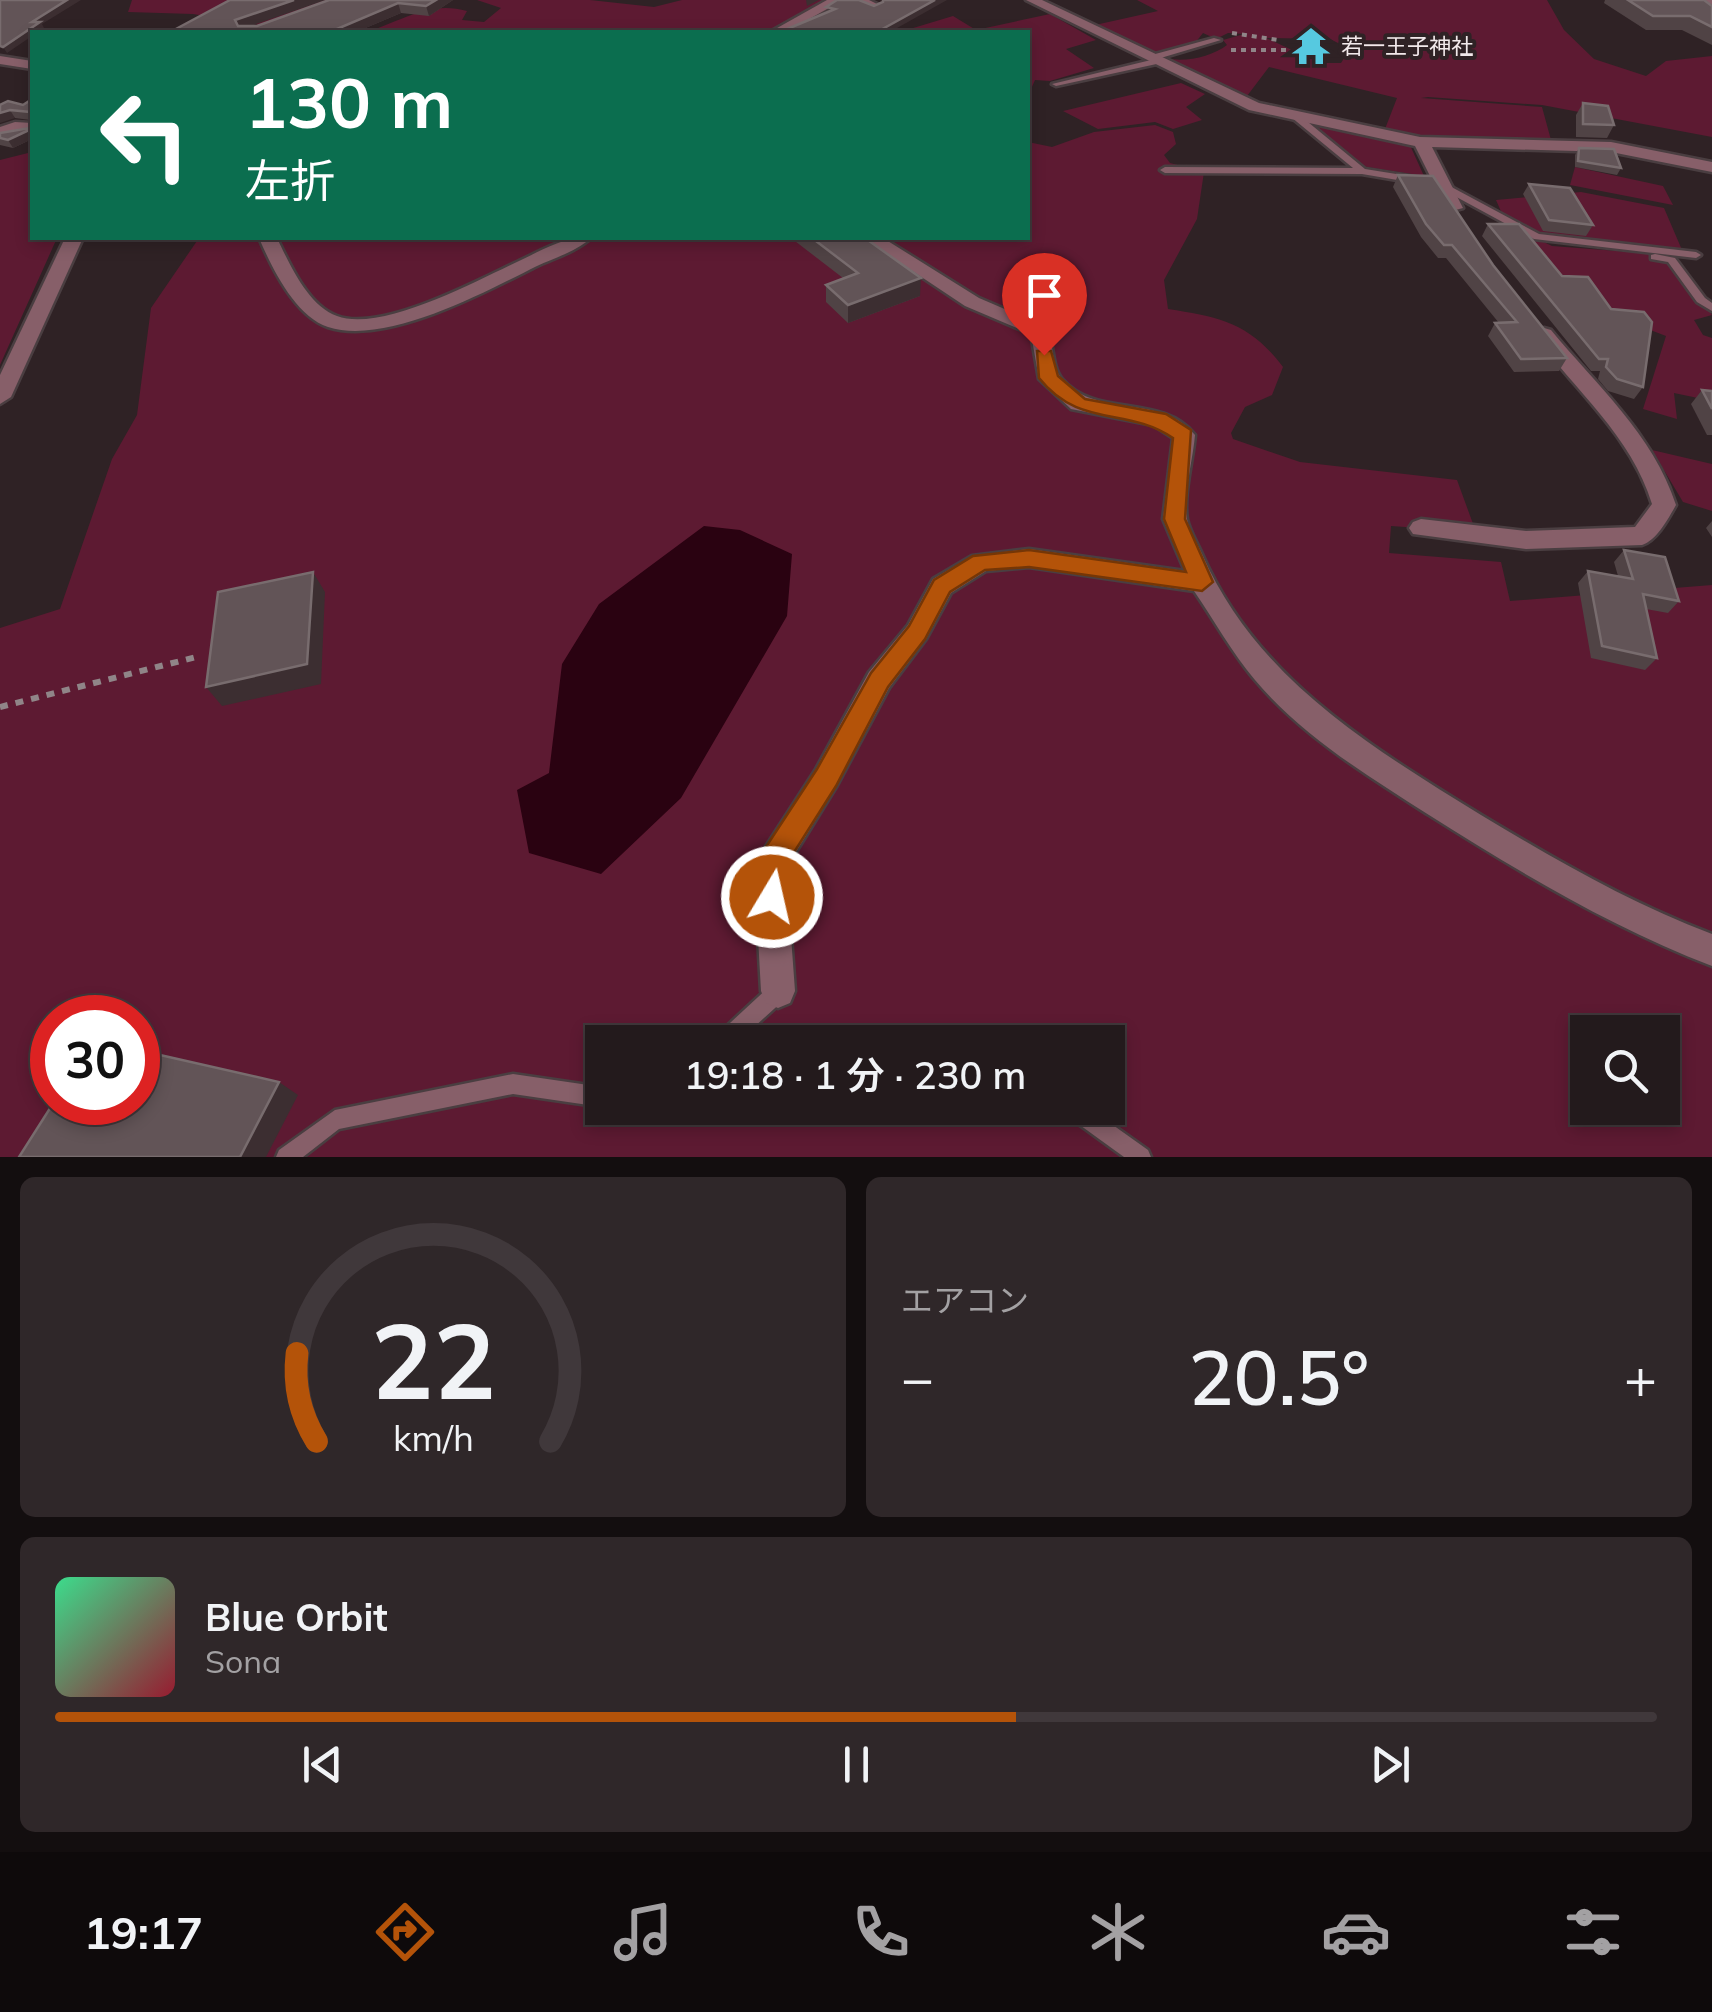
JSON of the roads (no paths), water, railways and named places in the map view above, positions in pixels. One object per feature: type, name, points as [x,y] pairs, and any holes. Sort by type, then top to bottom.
[{"type":"street","points":[[781,30],[837,0]]},
{"type":"street","points":[[856,0],[875,6]]},
{"type":"street","points":[[1032,0],[1241,102],[1420,142],[1597,146],[1712,167]]},
{"type":"street","points":[[0,60],[30,65]]},
{"type":"street","points":[[0,133],[15,127],[30,128]]},
{"type":"street","points":[[1420,142],[1426,148],[1436,183],[1466,227]]},
{"type":"street","points":[[0,397],[73,240]]},
{"type":"street","points":[[269,240],[308,301],[331,322],[355,326],[444,302],[578,240]]},
{"type":"street","points":[[875,240],[972,302],[1040,332],[1048,378],[1079,404],[1160,419],[1184,435],[1174,519],[1202,582],[1262,671],[1301,709],[1373,764],[1554,877],[1652,927],[1712,950]]},
{"type":"street","points":[[1421,528],[1526,540],[1642,536],[1664,505],[1658,478],[1529,315]]},
{"type":"street","points":[[778,991],[770,865],[826,778],[880,680],[917,632],[942,586],[981,562],[1029,558],[1202,582]]},
{"type":"lane","points":[[1056,84],[1216,45]]},
{"type":"lane","points":[[1294,115],[1362,171]]},
{"type":"lane","points":[[1165,170],[1362,171],[1436,183],[1537,236],[1696,255]]},
{"type":"lane","points":[[1621,246],[1671,260],[1712,308]]},
{"type":"lane","points":[[742,1025],[778,991]]},
{"type":"lane","points":[[286,1157],[335,1120],[514,1084],[585,1094]]},
{"type":"lane","points":[[1096,1125],[1141,1157]]},
{"type":"place","name":"若一王子神社","points":[[1311,46]]}]
